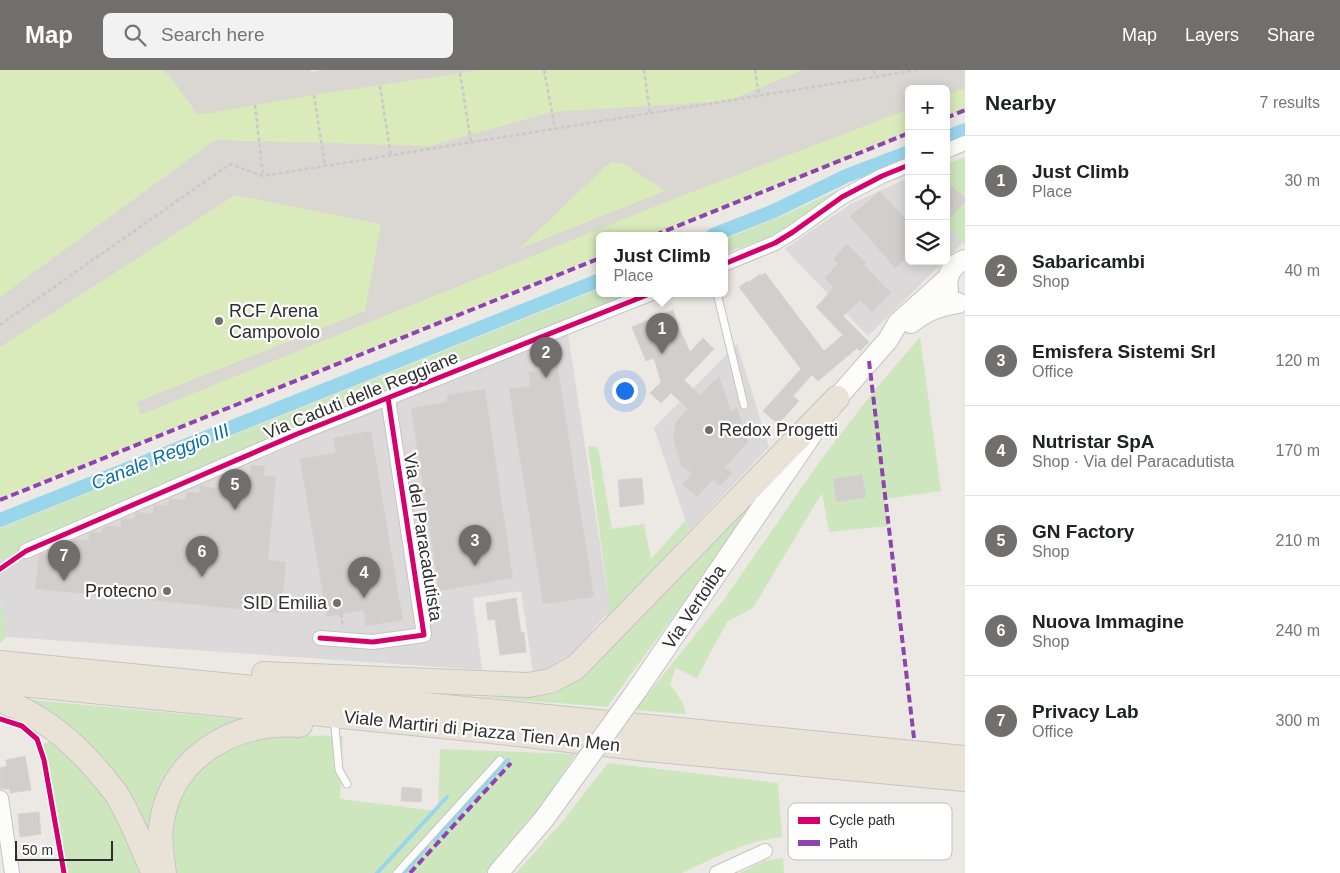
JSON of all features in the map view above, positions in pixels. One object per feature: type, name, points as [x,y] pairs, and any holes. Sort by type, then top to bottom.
[{"type":"highway","points":[[106,673],[187,670],[528,685],[550,681],[575,668],[837,398]]},
{"type":"highway","name":"Viale Martiri di Piazza Tien An Men","points":[[0,663],[965,758]]},
{"type":"highway","name":"Viale Martiri di Piazza Tien An Men","points":[[0,682],[482,730],[647,749],[965,779]]},
{"type":"highway","points":[[0,700],[33,714],[54,728],[92,765],[119,798],[138,835],[154,873]]},
{"type":"highway","points":[[164,873],[161,828],[165,807],[176,782],[188,766],[203,751],[221,740],[244,730],[288,724],[424,735],[482,730]]},
{"type":"main road","name":"Via Vertoiba","points":[[888,340],[898,323],[948,278],[955,266],[965,260]]},
{"type":"main road","name":"Via Vertoiba","points":[[948,278],[949,292],[953,299],[962,305]]},
{"type":"main road","name":"Via Vertoiba","points":[[498,873],[544,819],[637,690],[837,398],[888,340],[916,318],[933,308],[962,305]]},
{"type":"street","points":[[950,149],[965,143]]},
{"type":"street","points":[[728,262],[775,243],[842,197],[882,176],[905,167]]},
{"type":"street","name":"Via Caduti delle Reggiane","points":[[26,551],[291,437],[642,297]]},
{"type":"street","name":"Via del Paracadutista","points":[[320,638],[373,642],[424,635],[388,398]]},
{"type":"street","points":[[0,798],[12,873]]},
{"type":"street","points":[[717,873],[765,851]]},
{"type":"lane","points":[[717,297],[744,405]]},
{"type":"lane","points":[[335,727],[339,770],[347,784]]},
{"type":"lane","points":[[398,873],[500,760]]},
{"type":"path","points":[[544,70],[555,129]]},
{"type":"path","points":[[644,70],[650,112]]},
{"type":"path","points":[[755,70],[759,96]]},
{"type":"path","points":[[874,70],[875,76]]},
{"type":"path","points":[[0,325],[230,164],[263,176],[917,70]]},
{"type":"path","points":[[460,73],[471,142]]},
{"type":"path","points":[[380,86],[391,156]]},
{"type":"path","points":[[314,95],[325,166]]},
{"type":"path","points":[[255,105],[263,176]]},
{"type":"shaded area","points":[[163,70],[311,70],[311,72],[323,70],[481,70],[313,95],[198,115]]},
{"type":"shaded area","points":[[803,70],[965,70],[965,88],[950,94],[950,85],[905,85],[905,111],[676,198],[140,415],[137,402],[365,311],[381,224],[235,195],[0,347],[0,297],[215,140],[429,146],[552,112],[728,101]],"holes":[[[612,162],[624,164],[665,191],[519,249]]]},
{"type":"shaded area","points":[[905,179],[905,265],[940,265],[868,336],[785,249],[849,205]]},
{"type":"shaded area","points":[[950,228],[963,243],[950,255]]},
{"type":"shaded area","points":[[567,327],[610,610],[567,660],[546,672],[533,672],[521,591],[473,598],[482,670],[7,637],[0,597],[0,560]]},
{"type":"shaded area","points":[[737,344],[769,447],[689,531],[654,428]]},
{"type":"green space","name":"RCF Arena Campovolo","points":[[0,70],[311,70],[311,72],[323,70],[965,70],[965,109],[950,115],[950,85],[905,85],[905,134],[659,232],[596,232],[596,257],[0,498]]},
{"type":"green space","points":[[965,157],[965,245],[950,228],[950,163]]},
{"type":"green space","points":[[840,189],[781,231],[728,252],[728,238],[782,216]]},
{"type":"green space","points":[[596,290],[596,297],[625,297],[0,560],[0,528]]},
{"type":"green space","points":[[920,337],[941,491],[885,499],[889,526],[829,532],[822,493],[753,608],[727,622],[697,678],[676,668],[670,684],[683,703],[686,714],[635,710],[725,598],[820,461],[873,392]]},
{"type":"green space","points":[[588,446],[598,447],[612,529],[644,524],[651,559],[685,521],[689,531],[609,618],[606,614],[610,610]]},
{"type":"green space","points":[[794,451],[607,707],[480,697],[542,696],[554,694],[577,679]]},
{"type":"green space","points":[[0,597],[7,637],[0,643]]},
{"type":"green space","points":[[12,698],[259,721],[224,730],[146,836]]},
{"type":"green space","points":[[287,735],[343,736],[340,799],[438,811],[440,749],[576,754],[518,839],[486,873],[172,873],[168,835],[180,794],[196,772],[224,750],[250,739]]},
{"type":"green space","points":[[50,742],[87,775],[105,797],[122,828],[141,873],[64,873],[44,760],[39,745]]},
{"type":"green space","points":[[608,763],[778,783],[782,837],[758,841],[726,852],[682,873],[516,873],[562,822]]},
{"type":"green space","points":[[783,858],[784,873],[740,873],[764,861]]},
{"type":"building","points":[[950,185],[965,198],[965,202],[950,218]]},
{"type":"building","points":[[880,191],[905,219],[905,259],[895,268],[850,216]]},
{"type":"building","points":[[847,244],[891,293],[872,312],[860,300],[843,316],[869,342],[860,351],[857,348],[818,381],[812,375],[793,396],[799,401],[778,424],[763,411],[801,369],[739,287],[765,273],[824,351],[843,335],[816,307],[834,288],[824,278],[838,264],[833,259]]},
{"type":"building","points":[[673,310],[690,352],[703,338],[714,349],[684,380],[700,395],[719,376],[731,412],[737,407],[748,442],[725,467],[732,473],[720,486],[713,480],[697,497],[682,484],[692,474],[681,465],[673,437],[676,422],[688,409],[671,393],[661,403],[650,393],[661,382],[654,358],[646,361],[632,327]]},
{"type":"building","points":[[556,357],[594,597],[543,604],[509,389],[530,386],[528,372],[547,370]]},
{"type":"building","points":[[485,389],[513,578],[439,591],[411,408],[447,402],[447,395]]},
{"type":"building","points":[[371,431],[403,620],[366,626],[363,610],[327,617],[300,459],[336,453],[333,438]]},
{"type":"building","points":[[251,465],[265,466],[264,476],[276,477],[268,560],[286,562],[281,613],[35,589],[39,555],[44,553],[56,554],[57,547],[61,545],[70,546],[71,541],[75,539],[89,541],[89,533],[102,533],[102,528],[106,526],[121,527],[121,519],[134,519],[135,514],[138,512],[153,514],[154,505],[167,506],[169,499],[185,500],[186,492],[199,493],[200,486],[217,488],[218,478],[231,479],[231,472],[250,474]]},
{"type":"building","points":[[862,474],[866,497],[837,502],[833,479]]},
{"type":"building","points":[[642,478],[644,504],[620,507],[618,480]]},
{"type":"building","points":[[516,598],[521,633],[524,632],[526,652],[500,655],[495,619],[488,620],[486,603]]},
{"type":"building","points":[[25,756],[31,790],[10,793],[10,789],[0,789],[0,768],[7,766],[6,760]]},
{"type":"building","points":[[402,787],[422,789],[421,802],[401,801]]},
{"type":"building","points":[[39,812],[41,834],[20,837],[18,814]]},
{"type":"waterway","name":"Canale Reggio III","points":[[950,136],[965,130]]},
{"type":"waterway","name":"Canale Reggio III","points":[[721,232],[774,211],[846,176],[905,154]]},
{"type":"waterway","name":"Canale Reggio III","points":[[0,520],[596,282]]},
{"type":"waterway","points":[[435,840],[508,760]]},
{"type":"waterway","points":[[377,873],[447,797]]},
{"type":"waterway","points":[[404,873],[427,847]]},
{"type":"marked path","points":[[950,116],[965,110]]},
{"type":"marked path","points":[[662,232],[905,135]]},
{"type":"marked path","points":[[0,500],[596,260]]},
{"type":"marked path","points":[[869,361],[914,738]]},
{"type":"marked path","points":[[410,873],[511,763]]},
{"type":"cycle path","points":[[728,262],[775,243],[842,197],[882,176],[905,167]]},
{"type":"cycle path","points":[[0,569],[26,551],[297,434],[642,297]]},
{"type":"cycle path","points":[[320,638],[373,642],[424,635],[388,398]]},
{"type":"cycle path","points":[[0,719],[22,726],[37,739],[44,760],[64,873]]},
{"type":"place","name":"RCF Arena Campovolo","points":[[219,321]]},
{"type":"place","name":"Just Climb","points":[[662,354]]},
{"type":"place","name":"Sabaricambi","points":[[546,378]]},
{"type":"place","name":"Redox Progetti","points":[[709,430]]},
{"type":"place","name":"GN Factory","points":[[235,510]]},
{"type":"place","name":"Emisfera Sistemi Srl","points":[[475,566]]},
{"type":"place","name":"Nuova Immagine","points":[[202,577]]},
{"type":"place","name":"Privacy Lab","points":[[64,581]]},
{"type":"place","name":"Protecno","points":[[167,591]]},
{"type":"place","name":"Nutristar SpA","points":[[364,598]]},
{"type":"place","name":"SID Emilia","points":[[337,603]]}]
